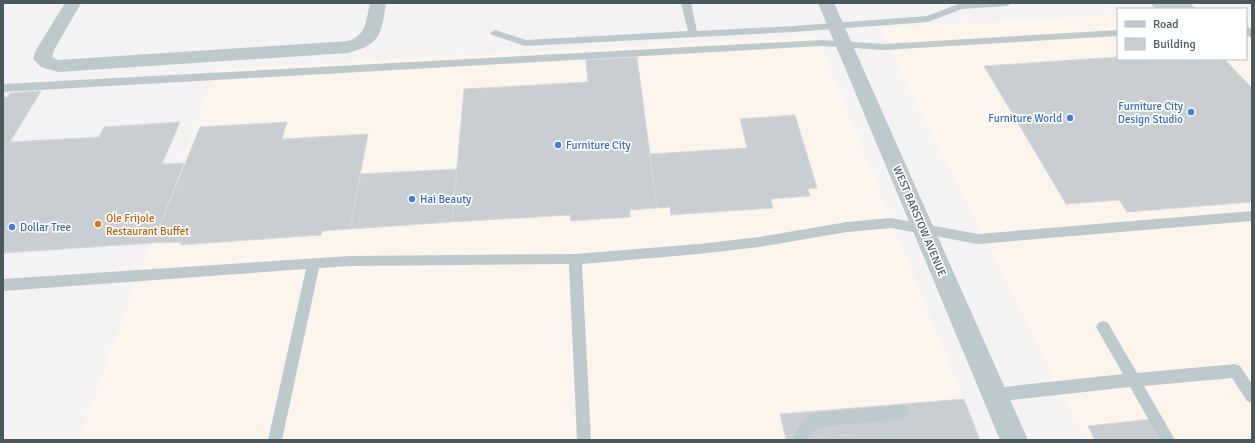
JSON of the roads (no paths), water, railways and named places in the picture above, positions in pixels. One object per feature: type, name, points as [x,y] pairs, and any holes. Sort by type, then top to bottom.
[{"type":"street","points":[[73,3],[45,50],[42,59],[46,63],[58,66],[348,47],[360,44],[372,34],[378,3]]},
{"type":"street","name":"WEST BARSTOW AVENUE","points":[[826,3],[1014,440]]},
{"type":"lane","points":[[686,3],[693,34]]},
{"type":"lane","points":[[495,33],[525,43],[793,29],[928,20],[961,6],[1007,3]]},
{"type":"lane","points":[[3,88],[822,43],[884,47],[1117,33]]},
{"type":"lane","points":[[3,285],[350,261],[575,259],[759,242],[862,226],[891,224],[978,239],[1252,216]]},
{"type":"lane","points":[[575,259],[584,440]]},
{"type":"lane","points":[[276,440],[314,263]]},
{"type":"lane","points":[[1103,327],[1132,380],[1168,440]]},
{"type":"lane","points":[[994,395],[1132,380],[1235,371],[1252,396]]},
{"type":"lane","points":[[800,440],[804,430],[816,420],[902,412]]},
{"type":"place","name":"Furniture City Design Studio","points":[[1191,112]]},
{"type":"place","name":"Furniture World","points":[[1070,118]]},
{"type":"place","name":"Furniture City","points":[[558,145]]},
{"type":"place","name":"Hai Beauty","points":[[412,199]]},
{"type":"place","name":"Ole Frijole Restaurant Buffet","points":[[98,224]]},
{"type":"place","name":"Dollar Tree","points":[[12,227]]}]
